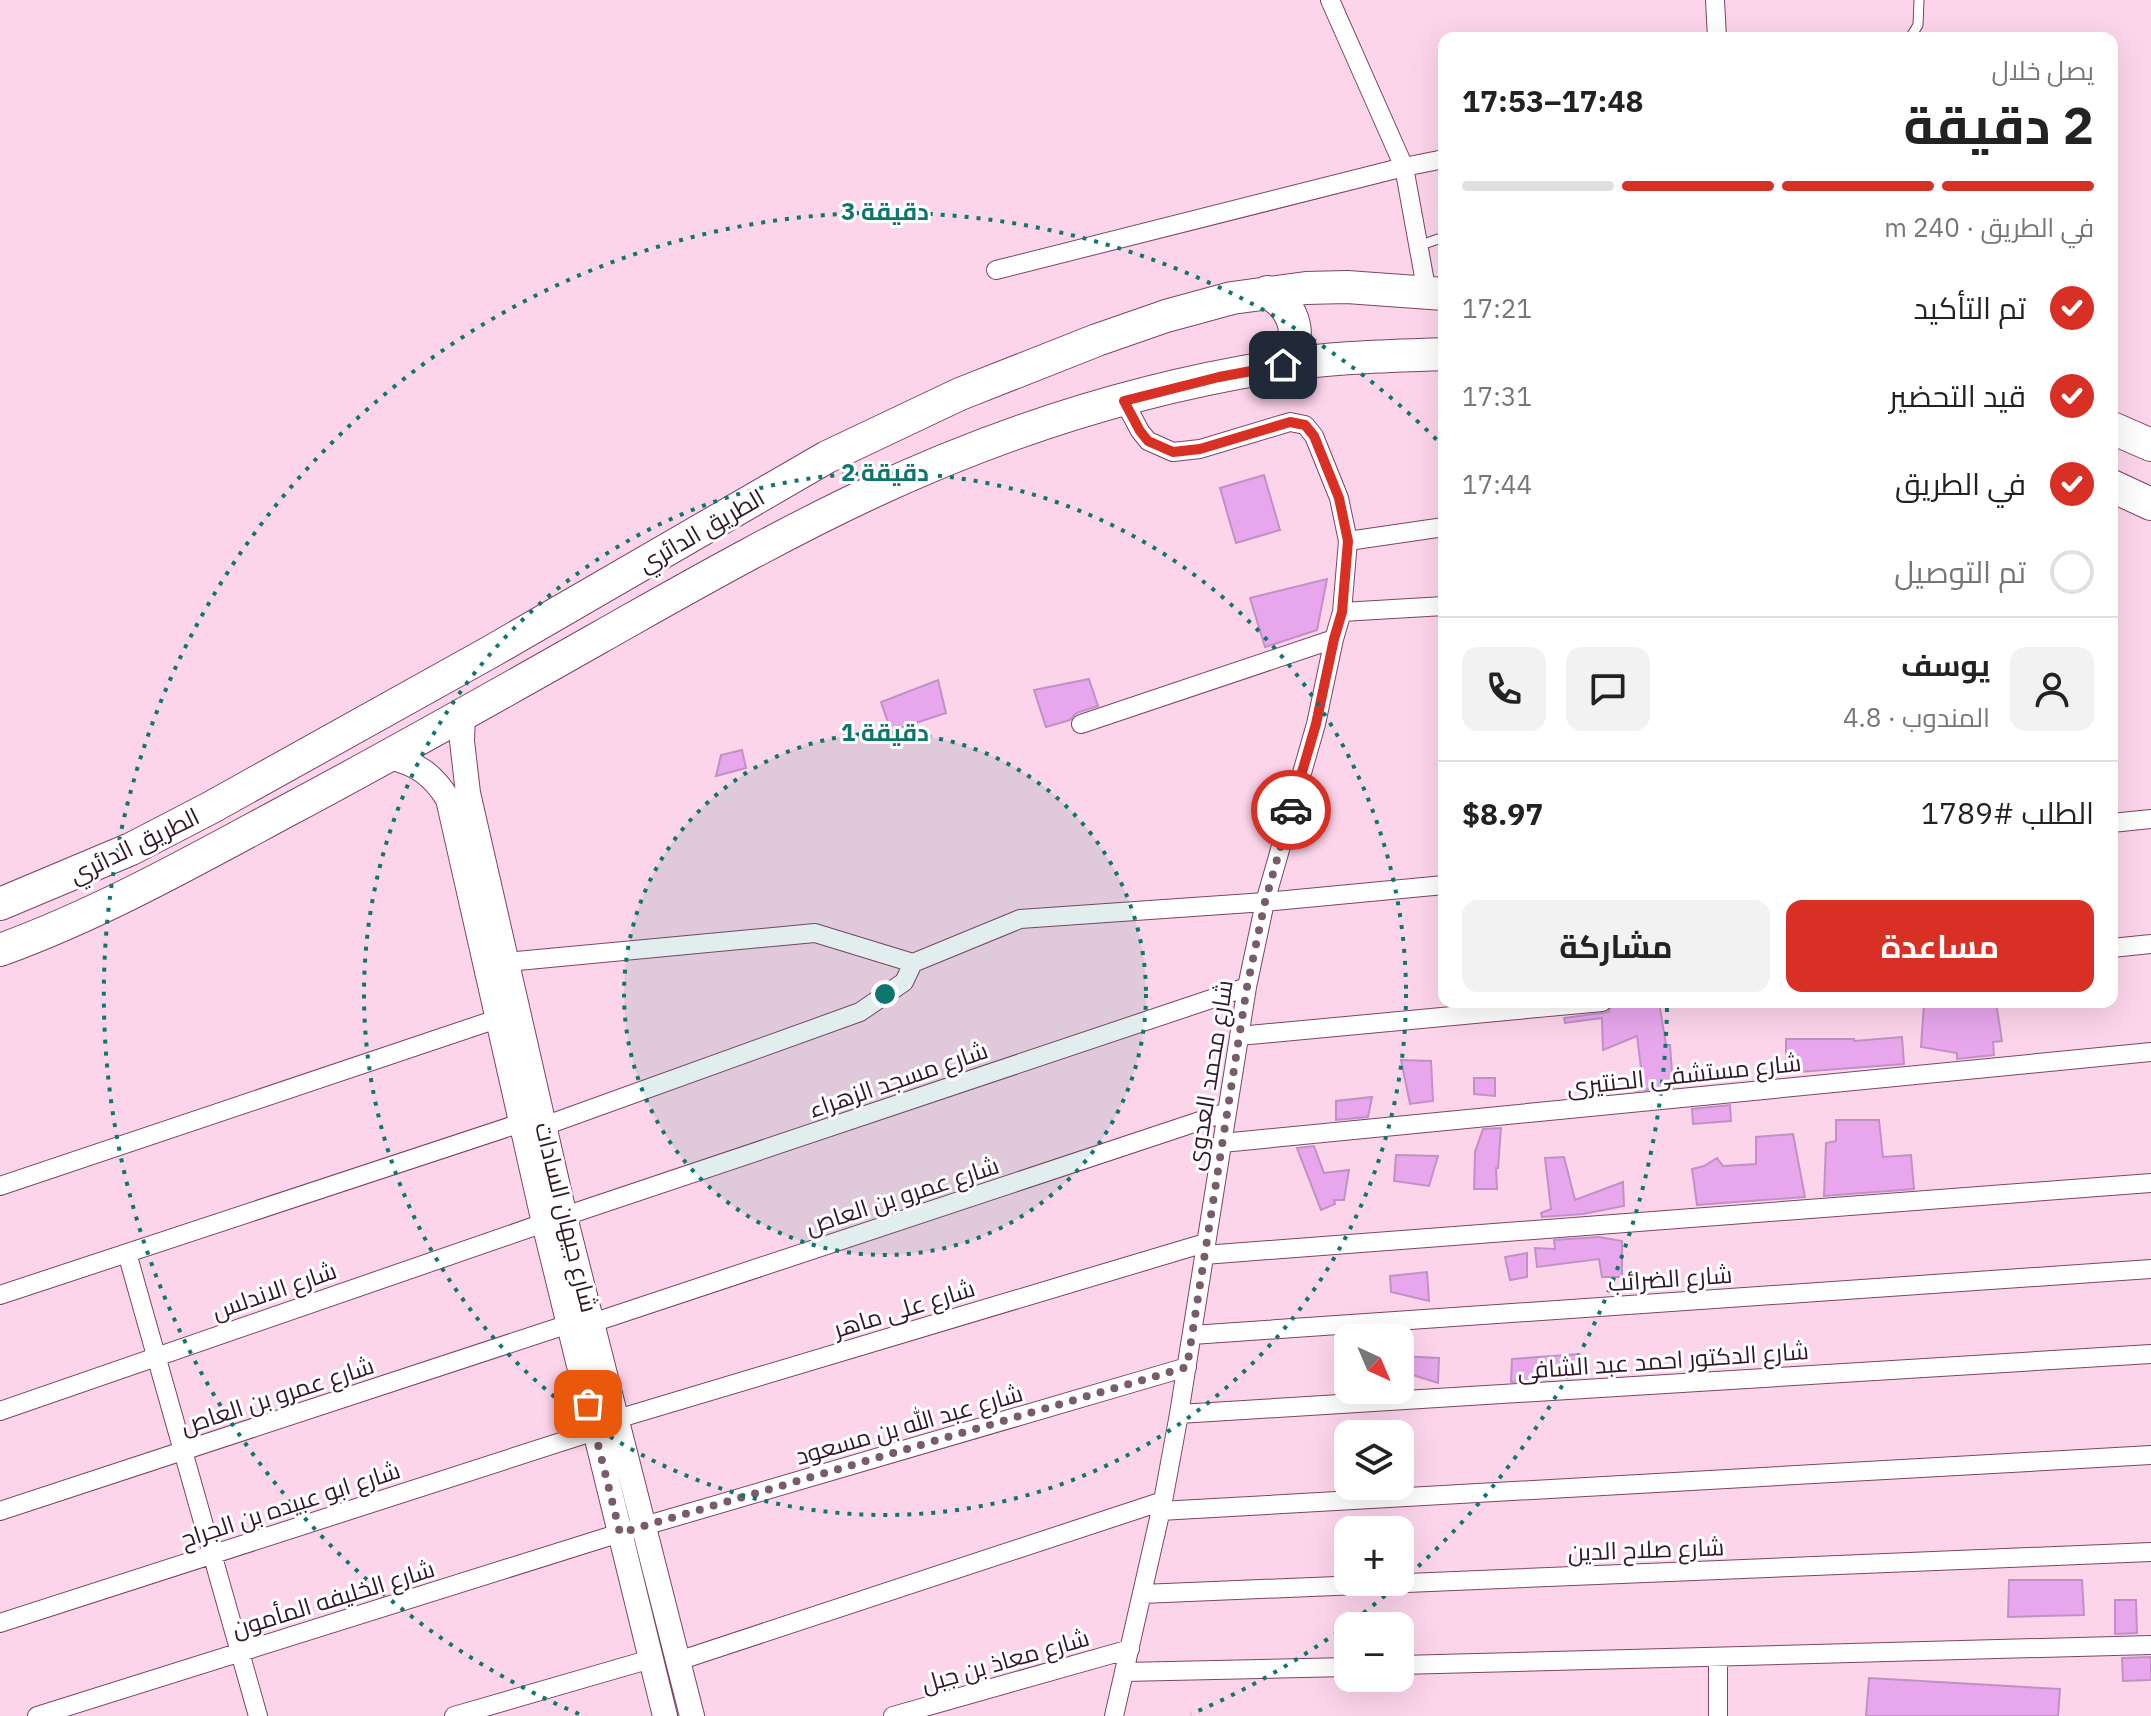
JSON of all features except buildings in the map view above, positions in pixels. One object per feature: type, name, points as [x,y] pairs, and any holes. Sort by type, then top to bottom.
[{"type":"highway","name":"الطريق الدائري","points":[[0,904],[131,849],[210,808],[492,651],[827,457],[893,424],[1015,372],[1097,340],[1199,306],[1267,292],[1347,287],[1435,293]]},
{"type":"highway","points":[[1267,292],[1287,307],[1293,318],[1295,342],[1283,365]]},
{"type":"highway","name":"الطريق الدائري","points":[[0,950],[137,891],[388,757],[713,574],[872,492],[1041,425],[1219,377],[1283,365],[1438,354]]},
{"type":"highway","points":[[2118,431],[2151,445]]},
{"type":"highway","points":[[2118,489],[2151,504]]},
{"type":"main road","name":"شارع جيهان السادات","points":[[463,714],[462,741],[468,793],[507,962],[532,1124],[581,1323],[617,1419],[692,1716]]},
{"type":"main road","name":"شارع جيهان السادات","points":[[388,757],[407,761],[424,770],[438,783],[448,799],[497,1019],[532,1124]]},
{"type":"main road","name":"شارع جيهان السادات","points":[[581,1323],[595,1431],[665,1716]]},
{"type":"street","points":[[1330,0],[1404,167],[1418,246],[1435,293]]},
{"type":"street","points":[[1715,0],[1717,32]]},
{"type":"street","points":[[996,270],[1438,160]]},
{"type":"street","name":"شارع محمد العدوى","points":[[1114,1716],[1162,1506],[1179,1414],[1247,987],[1265,902],[1316,724],[1342,612],[1348,541],[1339,498],[1314,436],[1305,425],[1290,422],[1200,449],[1173,452],[1148,441],[1124,401]]},
{"type":"street","points":[[1348,541],[1438,528]]},
{"type":"street","points":[[1342,612],[1438,606]]},
{"type":"street","points":[[1081,724],[1334,639]]},
{"type":"street","points":[[2118,822],[2151,819]]},
{"type":"street","points":[[507,962],[815,933],[913,963],[1020,919],[1265,902],[1438,886]]},
{"type":"street","points":[[2118,947],[2151,944]]},
{"type":"street","points":[[0,1295],[532,1124],[860,1012],[904,982],[913,963]]},
{"type":"street","name":"شارع مسجد الزهراء","points":[[554,1220],[1247,987]]},
{"type":"street","points":[[1239,1036],[1538,1008]]},
{"type":"street","points":[[0,1186],[497,1019]]},
{"type":"street","name":"شارع مستشفى الحنتيرى","points":[[1222,1143],[2151,1052]]},
{"type":"street","name":"شارع عمرو بن العاص","points":[[0,1511],[1227,1112]]},
{"type":"street","name":"شارع على ماهر","points":[[617,1419],[1205,1249],[2151,1183]]},
{"type":"street","name":"شارع الاندلس","points":[[0,1411],[554,1220]]},
{"type":"street","points":[[127,1253],[258,1716]]},
{"type":"street","name":"شارع الضرائب","points":[[1192,1335],[2151,1269]]},
{"type":"street","name":"شارع الدكتور احمد عبد الشافى","points":[[1179,1414],[2151,1354]]},
{"type":"street","name":"شارع عبد الله بن مسعود","points":[[644,1526],[1187,1367]]},
{"type":"street","name":"شارع ابو عبيده بن الجراح","points":[[0,1623],[595,1431]]},
{"type":"street","points":[[678,1661],[1162,1506],[2151,1455]]},
{"type":"street","name":"شارع الخليفه المأمون","points":[[37,1716],[644,1526]]},
{"type":"street","name":"شارع صلاح الدين","points":[[1142,1594],[2151,1552]]},
{"type":"street","points":[[1414,1665],[2151,1645]]},
{"type":"street","name":"شارع معاذ بن جبل","points":[[893,1716],[1130,1649]]},
{"type":"street","points":[[1718,1657],[1718,1716]]},
{"type":"street","points":[[454,1716],[651,1659]]},
{"type":"street","points":[[1124,1672],[1334,1667]]},
{"type":"lane","points":[[1914,32],[1918,25],[1919,0]]},
{"type":"lane","points":[[1418,246],[1438,239]]},
{"type":"way so far","points":[[588,1404],[620,1533],[1187,1367],[1247,987],[1265,902],[1291,810]]},
{"type":"route","points":[[1283,365],[1219,377],[1124,401],[1148,441],[1173,452],[1187,453],[1298,422],[1311,430],[1331,477],[1348,541],[1342,612],[1316,724],[1291,810]]}]
